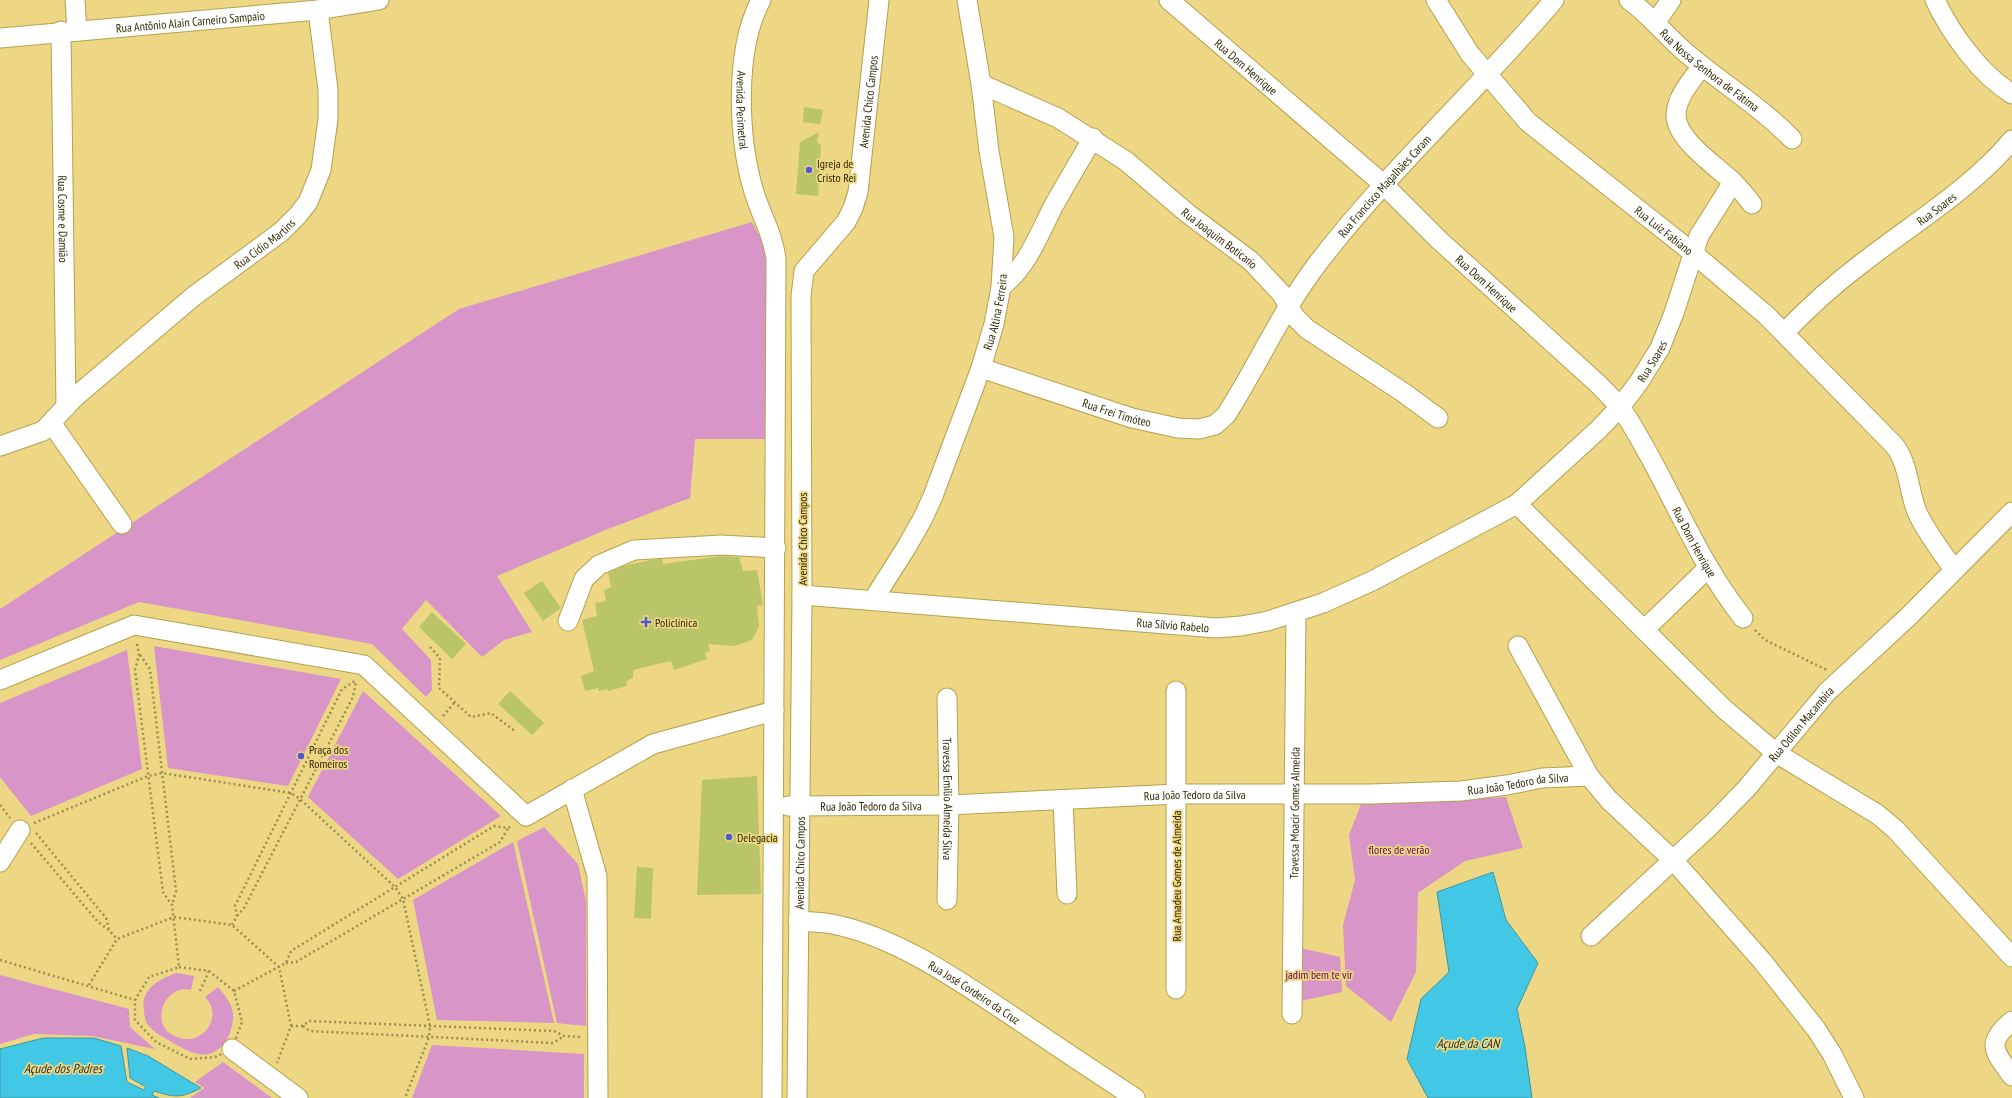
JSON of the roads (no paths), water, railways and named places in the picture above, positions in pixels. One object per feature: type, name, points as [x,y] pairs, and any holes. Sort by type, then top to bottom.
[{"type":"street","name":"Rua Cosme e Damião","points":[[66,407],[69,31],[75,0]]},
{"type":"street","name":"Rua Antônio Alain Carneiro Sampaio","points":[[0,38],[318,10],[352,2],[379,0]]},
{"type":"street","name":"Avenida Perimetral","points":[[761,0],[751,26],[745,49],[741,121],[745,159],[755,194],[766,219]]},
{"type":"street","name":"Avenida Chico Campos","points":[[798,1098],[803,280],[804,272],[846,222],[853,208],[858,192],[879,0]]},
{"type":"street","name":"Rua Altina Ferreira","points":[[873,600],[923,518],[946,465],[981,368],[994,324],[1001,287],[1004,237],[989,151],[981,84],[967,0]]},
{"type":"street","name":"Rua Dom Henrique","points":[[1169,0],[1383,184],[1439,240],[1597,383],[1620,407],[1632,425],[1669,492],[1708,568],[1727,598],[1743,618]]},
{"type":"street","name":"Rua Luiz Fabiano","points":[[1436,0],[1452,28],[1487,76],[1528,122],[1693,253],[1766,315],[1836,385],[1901,454],[1918,513],[1954,570]]},
{"type":"street","name":"Rua Francisco Magalhães Caram","points":[[1242,391],[1288,305],[1318,263],[1383,184],[1487,76],[1554,0]]},
{"type":"street","name":"Rua Nossa Senhora de Fátima","points":[[1629,0],[1702,66],[1764,112],[1792,138]]},
{"type":"street","points":[[1655,23],[1671,0]]},
{"type":"street","points":[[1935,0],[1951,31],[1975,60],[1996,81],[2012,94]]},
{"type":"street","name":"Rua Cídio Martins","points":[[0,446],[37,434],[52,424],[75,397],[194,296],[281,232],[298,216],[308,202],[321,170],[328,119],[328,90],[318,10]]},
{"type":"street","points":[[1702,66],[1679,101],[1676,114],[1678,127],[1704,157],[1733,182],[1752,204]]},
{"type":"street","name":"Rua Joaquim Boticario","points":[[981,84],[1058,118],[1093,138],[1126,161],[1187,212],[1245,256],[1281,293],[1295,317],[1306,329],[1404,393],[1438,418]]},
{"type":"street","points":[[1001,287],[1015,275],[1027,259],[1069,177],[1093,138]]},
{"type":"street","name":"Rua Soares","points":[[1784,333],[1823,294],[1957,191],[1984,168],[2012,140]]},
{"type":"street","name":"Rua Soares","points":[[1517,504],[1620,407],[1639,382],[1660,348],[1674,313],[1693,253],[1706,223],[1733,182]]},
{"type":"street","name":"Avenida Chico Campos","points":[[766,219],[774,242],[776,259],[776,548],[772,1098]]},
{"type":"street","name":"Rua Frei Timóteo","points":[[981,368],[1132,418],[1178,428],[1200,429],[1215,425],[1226,415],[1242,391]]},
{"type":"street","points":[[52,424],[122,524]]},
{"type":"street","points":[[775,458],[802,458]]},
{"type":"street","points":[[1517,504],[1723,708],[1776,753],[1876,814],[1895,829],[2012,957]]},
{"type":"street","name":"Rua Sílvio Rabelo","points":[[802,595],[1216,628],[1241,626],[1296,612],[1323,603],[1372,581],[1517,504]]},
{"type":"street","name":"Rua Odilon Macambira","points":[[1591,936],[1674,861],[1747,788],[1807,713],[1842,676],[1873,651],[2012,512]]},
{"type":"street","points":[[568,621],[584,579],[599,565],[634,550],[721,545],[776,548]]},
{"type":"street","points":[[1645,630],[1708,568]]},
{"type":"street","name":"Travessa Moacir Gomes Almeida","points":[[1292,1014],[1296,612]]},
{"type":"street","points":[[0,680],[134,625],[360,673],[526,816],[652,744],[774,711]]},
{"type":"street","points":[[1518,646],[1589,776],[1609,800],[1674,861],[1763,962],[1807,1017],[1832,1054],[1854,1098]]},
{"type":"street","name":"Rua Amadeu Gomes de Almeida","points":[[1176,691],[1176,989]]},
{"type":"street","name":"Travessa Emilio Almeida Silva","points":[[947,698],[949,805],[947,900]]},
{"type":"street","name":"Rua João Tedoro da Silva","points":[[774,807],[800,805],[949,805],[1177,794],[1371,794],[1460,790],[1507,786],[1542,778],[1589,776]]},
{"type":"street","points":[[572,789],[597,876],[598,1098]]},
{"type":"street","points":[[1063,800],[1067,894]]},
{"type":"street","points":[[0,862],[25,828]]},
{"type":"street","name":"Rua José Cordeiro da Cruz","points":[[798,921],[832,924],[860,932],[898,947],[994,1004],[1135,1098]]},
{"type":"street","points":[[2012,1020],[1997,1035],[1995,1045],[2001,1060],[2012,1076]]},
{"type":"street","points":[[232,1049],[298,1098]]},
{"type":"water","name":"Açude da CAN","points":[[1493,872],[1506,920],[1538,963],[1517,1009],[1525,1047],[1532,1098],[1428,1098],[1407,1059],[1421,999],[1449,972],[1437,892]]},
{"type":"water","name":"Açude dos Padres","points":[[43,1038],[94,1038],[121,1046],[127,1082],[144,1090],[146,1087],[130,1078],[127,1048],[148,1056],[201,1088],[188,1094],[178,1096],[154,1091],[152,1095],[159,1098],[0,1098],[0,1049]]},
{"type":"place","name":"Igreja de Cristo Rei","points":[[809,170]]},
{"type":"place","name":"Policlínica","points":[[646,622]]},
{"type":"place","name":"Praça dos Romeiros","points":[[301,756]]},
{"type":"place","name":"Delegacia","points":[[729,837]]},
{"type":"park label","name":"flores de verão","points":[[1399,849]]},
{"type":"park label","name":"jadim bem te vir","points":[[1319,974]]}]
